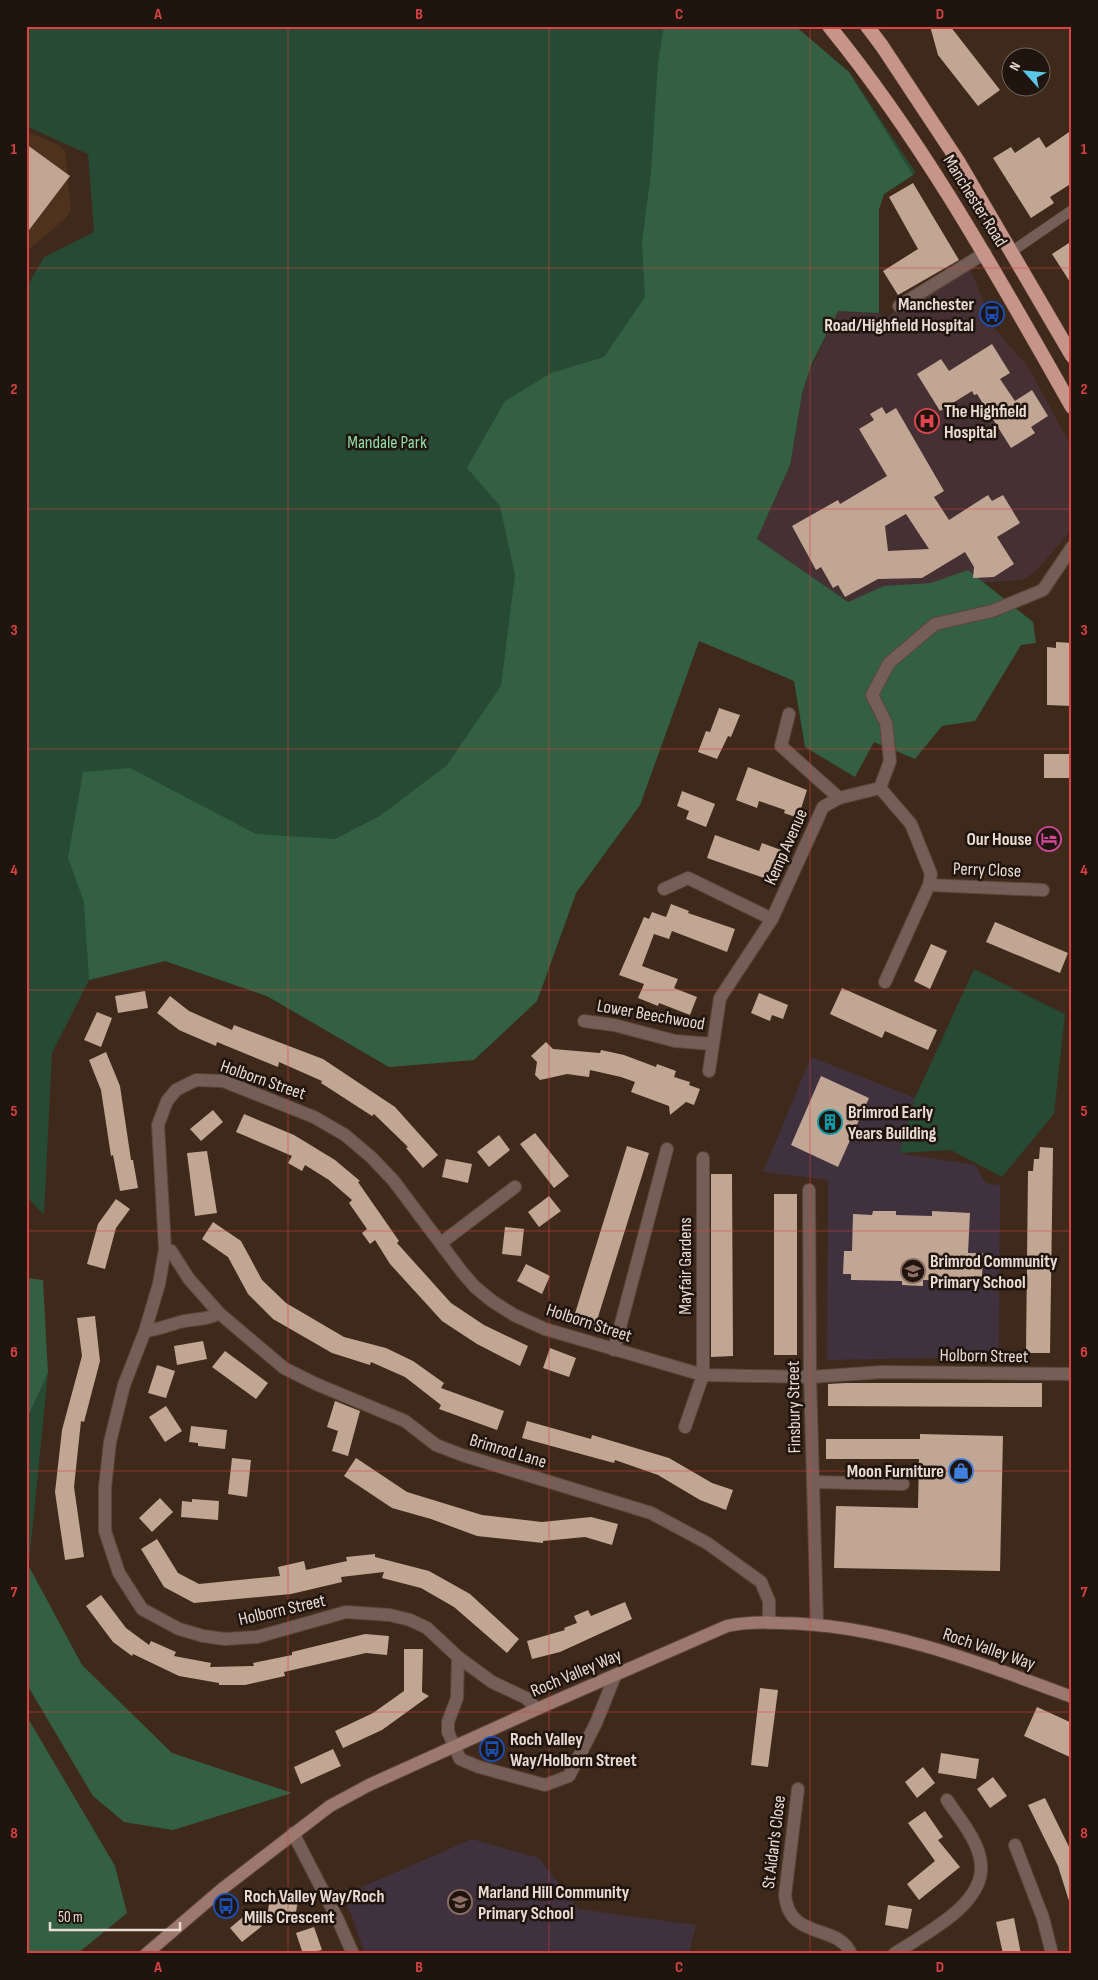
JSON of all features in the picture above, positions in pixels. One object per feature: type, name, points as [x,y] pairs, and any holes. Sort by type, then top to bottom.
[{"type":"highway","name":"Manchester Road","points":[[829,26],[866,70],[927,160],[985,253],[1072,407]]},
{"type":"highway","name":"Manchester Road","points":[[866,26],[882,46],[958,161],[1070,351]]},
{"type":"main road","name":"Roch Valley Way","points":[[146,1954],[293,1833],[330,1806],[454,1746],[727,1626],[745,1622],[817,1623],[895,1638],[959,1656],[1072,1697]]},
{"type":"street","points":[[1011,252],[1072,210]]},
{"type":"street","points":[[899,306],[985,253]]},
{"type":"street","points":[[885,982],[929,885],[931,874],[911,824],[880,788],[890,761],[886,723],[872,695],[890,662],[935,624],[992,611],[1043,590],[1072,547]]},
{"type":"street","points":[[789,714],[781,746],[838,798]]},
{"type":"street","name":"Kemp Avenue","points":[[710,1071],[712,1044],[720,998],[772,919],[823,807],[838,798],[880,788]]},
{"type":"street","points":[[664,889],[688,878],[772,919]]},
{"type":"street","name":"Perry Close","points":[[929,885],[1043,890]]},
{"type":"street","name":"Lower Beechwood","points":[[584,1020],[614,1025],[675,1041],[712,1044]]},
{"type":"street","name":"Holborn Street","points":[[537,1709],[526,1698],[492,1682],[458,1657],[427,1628],[410,1620],[390,1615],[346,1612],[257,1637],[225,1640],[203,1636],[179,1628],[142,1609],[119,1572],[106,1532],[105,1487],[110,1442],[124,1385],[145,1331],[159,1284],[165,1249],[158,1125],[167,1101],[176,1090],[196,1080],[214,1080],[258,1094],[314,1117],[345,1135],[371,1157],[393,1180],[475,1287],[514,1315],[545,1329],[703,1375],[810,1377],[882,1372],[1072,1374]]},
{"type":"street","name":"Mayfair Gardens","points":[[614,1350],[667,1149]]},
{"type":"street","name":"Mayfair Gardens","points":[[685,1426],[703,1375],[703,1158]]},
{"type":"street","points":[[441,1243],[516,1187]]},
{"type":"street","name":"Finsbury Street","points":[[809,1190],[810,1377],[817,1623]]},
{"type":"street","name":"Brimrod Lane","points":[[165,1249],[171,1250],[189,1279],[219,1313],[284,1368],[316,1384],[405,1421],[436,1445],[462,1456],[652,1513],[708,1543],[761,1582],[769,1601],[769,1622]]},
{"type":"street","points":[[145,1331],[155,1330],[183,1321],[212,1317],[219,1313]]},
{"type":"street","points":[[813,1482],[903,1484]]},
{"type":"street","points":[[458,1657],[457,1698],[448,1722],[448,1732],[460,1759],[479,1767],[545,1785],[558,1782],[569,1776],[604,1706],[615,1676]]},
{"type":"street","name":"St Aidan's Close","points":[[798,1788],[785,1896],[786,1908],[791,1917],[801,1925],[833,1938],[844,1945],[851,1954]]},
{"type":"street","points":[[894,1954],[965,1905],[976,1889],[980,1877],[981,1863],[969,1832],[947,1800]]},
{"type":"street","points":[[293,1833],[338,1920],[353,1954]]},
{"type":"street","points":[[1015,1846],[1043,1918],[1052,1954]]},
{"type":"shaded area","points":[[26,131],[59,145],[65,152],[71,210],[66,218],[26,252]]},
{"type":"shaded area","name":"The Highfield Hospital","points":[[969,266],[995,329],[1029,368],[1072,448],[1072,526],[1069,533],[1037,570],[1023,580],[885,589],[808,614],[757,539],[790,465],[802,393],[811,368],[838,311],[879,313],[885,318]]},
{"type":"shaded area","name":"Brimrod Community Primary School","points":[[811,1057],[915,1098],[899,1153],[975,1165],[986,1183],[1000,1185],[999,1357],[827,1360],[828,1180],[763,1172]]},
{"type":"shaded area","name":"Marland Hill Community Primary School","points":[[472,1839],[539,1858],[579,1909],[696,1925],[689,1954],[365,1954],[351,1914],[341,1896]]},
{"type":"green space","name":"Mandale Park","points":[[26,26],[795,26],[849,72],[916,173],[884,194],[879,209],[879,313],[838,311],[812,363],[802,393],[790,465],[699,641],[640,805],[576,893],[537,1001],[474,1060],[389,1067],[267,996],[165,961],[89,980],[52,1053],[44,1215],[26,1196],[26,288],[44,257],[94,232],[88,154],[26,126]]},
{"type":"green space","points":[[664,26],[795,26],[849,72],[913,175],[884,194],[879,209],[879,313],[838,311],[812,363],[802,393],[790,465],[757,539],[848,602],[884,586],[931,583],[968,570],[1033,622],[1036,643],[1021,645],[975,721],[942,726],[915,759],[874,742],[855,777],[805,747],[794,681],[699,641],[640,805],[576,893],[537,1001],[474,1060],[389,1067],[267,996],[165,961],[89,980],[84,902],[68,858],[83,772],[130,768],[256,834],[335,839],[380,816],[447,765],[501,686],[515,575],[500,506],[467,468],[505,401],[551,373],[604,357],[645,297],[642,243],[651,172],[658,63]]},
{"type":"green space","points":[[974,969],[1065,1014],[1054,1114],[1002,1177],[951,1150],[899,1153],[915,1098]]},
{"type":"green space","points":[[26,1278],[43,1280],[48,1373],[26,1421]]},
{"type":"green space","points":[[48,1373],[29,1564],[26,1561],[26,1421]]},
{"type":"green space","points":[[26,1561],[82,1665],[172,1753],[292,1793],[173,1830],[124,1822],[93,1796],[26,1683]]},
{"type":"green space","points":[[26,1715],[115,1866],[127,1913],[77,1954],[26,1954]]},
{"type":"building","points":[[930,26],[950,26],[1000,90],[978,106],[938,55]]},
{"type":"building","points":[[1072,130],[1072,183],[1050,197],[1054,203],[1031,218],[993,158],[1011,147],[1015,153],[1039,137],[1046,148]]},
{"type":"building","points":[[26,144],[70,176],[26,234]]},
{"type":"building","points":[[913,183],[959,260],[898,295],[883,271],[918,249],[889,197]]},
{"type":"building","points":[[1072,241],[1072,285],[1052,254]]},
{"type":"building","points":[[992,344],[1010,373],[1000,379],[1015,401],[1032,390],[1048,416],[1031,427],[1035,433],[1011,448],[977,394],[974,395],[972,391],[940,411],[917,374],[941,359],[949,371]]},
{"type":"building","points":[[882,407],[886,414],[896,408],[944,491],[934,497],[949,520],[988,495],[992,501],[1003,495],[1020,523],[997,537],[1014,564],[994,577],[973,578],[974,567],[965,552],[922,578],[878,579],[845,597],[838,585],[833,588],[821,567],[816,570],[792,526],[838,500],[840,504],[887,476],[859,429],[874,420],[870,414]],"holes":[[[906,514],[929,549],[888,551],[885,526]]]},
{"type":"building","points":[[1056,642],[1072,643],[1072,706],[1047,705],[1047,647],[1056,648]]},
{"type":"building","points":[[719,708],[740,715],[731,737],[728,736],[717,759],[698,752],[706,731],[710,732]]},
{"type":"building","points":[[1044,754],[1072,754],[1072,778],[1044,778]]},
{"type":"building","points":[[748,767],[807,790],[798,818],[784,813],[785,810],[759,801],[757,808],[736,800]]},
{"type":"building","points":[[682,791],[715,804],[706,827],[686,819],[689,811],[677,806]]},
{"type":"building","points":[[715,835],[759,851],[762,843],[781,850],[770,880],[707,858]]},
{"type":"building","points":[[671,904],[689,911],[688,913],[735,929],[727,952],[672,931],[669,939],[654,934],[642,966],[678,979],[674,988],[697,997],[690,1015],[659,1003],[658,1006],[638,998],[644,984],[619,975],[644,917],[649,919],[652,912],[666,917]]},
{"type":"building","points":[[995,922],[1068,953],[1060,973],[986,942]]},
{"type":"building","points":[[931,944],[947,951],[930,989],[914,981]]},
{"type":"building","points":[[842,988],[937,1030],[928,1050],[885,1031],[882,1038],[830,1014]]},
{"type":"building","points":[[145,991],[148,1008],[118,1013],[115,996]]},
{"type":"building","points":[[759,993],[788,1005],[783,1019],[772,1015],[770,1021],[751,1013]]},
{"type":"building","points":[[170,996],[189,1011],[232,1030],[234,1025],[323,1059],[395,1107],[438,1155],[423,1168],[406,1148],[408,1147],[374,1114],[372,1116],[321,1083],[322,1081],[279,1062],[278,1067],[217,1042],[216,1046],[179,1030],[157,1013]]},
{"type":"building","points":[[97,1012],[112,1018],[101,1047],[84,1040]]},
{"type":"building","points":[[546,1042],[553,1049],[600,1053],[601,1050],[624,1055],[656,1067],[657,1064],[676,1071],[674,1077],[690,1082],[689,1085],[700,1089],[694,1105],[686,1102],[670,1115],[669,1106],[631,1092],[635,1082],[621,1077],[590,1070],[589,1077],[567,1074],[540,1080],[535,1075],[537,1062],[531,1056]]},
{"type":"building","points":[[106,1052],[120,1086],[131,1160],[133,1160],[138,1188],[120,1191],[113,1155],[111,1156],[101,1090],[89,1060]]},
{"type":"building","name":"Brimrod Early Years Building","points":[[821,1076],[869,1098],[838,1167],[791,1145]]},
{"type":"building","points":[[213,1110],[223,1122],[201,1141],[190,1129]]},
{"type":"building","points":[[244,1114],[294,1135],[335,1160],[360,1181],[358,1182],[399,1241],[397,1243],[451,1303],[484,1325],[528,1346],[520,1366],[477,1344],[442,1321],[390,1264],[375,1240],[370,1244],[362,1233],[367,1229],[349,1203],[352,1200],[329,1180],[305,1165],[302,1171],[288,1163],[292,1156],[236,1132]]},
{"type":"building","points":[[535,1133],[569,1176],[554,1188],[520,1144]]},
{"type":"building","points":[[499,1135],[510,1150],[489,1167],[477,1152]]},
{"type":"building","points":[[627,1146],[649,1153],[594,1330],[572,1323]]},
{"type":"building","points":[[1040,1147],[1053,1148],[1050,1353],[1026,1353],[1028,1171],[1033,1171],[1034,1159],[1039,1159]]},
{"type":"building","points":[[207,1151],[217,1213],[195,1216],[187,1153]]},
{"type":"building","points":[[446,1159],[472,1164],[468,1183],[442,1177]]},
{"type":"building","points":[[711,1174],[732,1174],[733,1356],[711,1357]]},
{"type":"building","points":[[774,1194],[797,1194],[797,1355],[774,1355]]},
{"type":"building","points":[[549,1196],[561,1211],[539,1227],[528,1212]]},
{"type":"building","points":[[116,1199],[130,1209],[116,1228],[105,1269],[87,1264],[98,1224]]},
{"type":"building","points":[[873,1211],[896,1211],[896,1215],[932,1216],[932,1211],[970,1213],[968,1253],[983,1253],[982,1277],[974,1276],[974,1281],[923,1280],[923,1286],[902,1285],[902,1281],[851,1280],[851,1274],[843,1274],[844,1251],[852,1251],[853,1214],[872,1215]]},
{"type":"building","points":[[213,1222],[241,1241],[262,1280],[286,1303],[344,1337],[386,1348],[413,1361],[444,1383],[441,1388],[504,1411],[497,1430],[439,1409],[441,1405],[405,1377],[371,1362],[370,1365],[332,1353],[273,1319],[248,1294],[228,1257],[202,1239]]},
{"type":"building","points":[[505,1227],[524,1229],[521,1256],[502,1254]]},
{"type":"building","points":[[526,1264],[550,1276],[542,1294],[517,1281]]},
{"type":"building","points":[[95,1316],[100,1361],[84,1422],[81,1421],[74,1487],[84,1557],[65,1560],[55,1492],[62,1430],[82,1356],[77,1318]]},
{"type":"building","points":[[203,1341],[207,1359],[177,1365],[174,1346]]},
{"type":"building","points":[[550,1348],[576,1358],[569,1377],[543,1368]]},
{"type":"building","points":[[225,1351],[268,1383],[256,1399],[212,1367]]},
{"type":"building","points":[[157,1365],[175,1371],[166,1398],[148,1393]]},
{"type":"building","points":[[1042,1383],[1042,1407],[828,1406],[828,1384]]},
{"type":"building","points":[[335,1401],[360,1411],[348,1456],[332,1451],[338,1431],[327,1427]]},
{"type":"building","points":[[166,1406],[182,1431],[165,1442],[149,1417]]},
{"type":"building","points":[[527,1421],[591,1439],[592,1435],[669,1458],[712,1483],[733,1490],[726,1510],[700,1500],[658,1475],[615,1460],[614,1463],[522,1438]]},
{"type":"building","points":[[191,1426],[227,1430],[225,1449],[198,1446],[198,1443],[189,1442]]},
{"type":"building","name":"Moon Furniture","points":[[920,1434],[1003,1436],[1000,1571],[834,1568],[836,1506],[918,1508],[919,1459],[826,1459],[826,1439],[920,1439]]},
{"type":"building","points":[[232,1458],[251,1460],[247,1497],[228,1494]]},
{"type":"building","points":[[356,1458],[407,1492],[482,1515],[542,1522],[591,1517],[618,1524],[612,1545],[585,1537],[543,1541],[543,1543],[477,1536],[431,1519],[392,1508],[344,1476]]},
{"type":"building","points":[[160,1498],[173,1512],[152,1532],[139,1518]]},
{"type":"building","points":[[192,1499],[219,1501],[218,1520],[181,1517],[182,1501],[192,1502]]},
{"type":"building","points":[[157,1539],[178,1573],[199,1584],[280,1576],[278,1567],[304,1561],[306,1570],[347,1561],[346,1557],[375,1554],[375,1557],[429,1571],[470,1594],[519,1639],[507,1653],[454,1607],[421,1588],[382,1578],[384,1572],[341,1577],[342,1582],[291,1594],[194,1603],[164,1587],[141,1549]]},
{"type":"building","points":[[101,1595],[126,1628],[149,1645],[151,1641],[176,1652],[174,1656],[211,1663],[210,1667],[254,1666],[253,1663],[292,1655],[292,1652],[365,1634],[389,1636],[387,1655],[366,1653],[284,1672],[285,1676],[245,1685],[219,1685],[219,1683],[179,1676],[133,1654],[132,1656],[113,1642],[86,1606]]},
{"type":"building","points":[[625,1602],[632,1619],[560,1652],[532,1659],[527,1641],[565,1630],[564,1628],[577,1623],[574,1616],[588,1610],[591,1616]]},
{"type":"building","points":[[404,1649],[423,1649],[422,1692],[429,1696],[382,1730],[343,1748],[335,1731],[373,1713],[404,1691]]},
{"type":"building","points":[[760,1688],[778,1690],[768,1767],[751,1765]]},
{"type":"building","points":[[1037,1707],[1072,1723],[1072,1758],[1024,1736]]},
{"type":"building","points":[[333,1749],[341,1766],[301,1784],[294,1767]]},
{"type":"building","points":[[941,1753],[979,1759],[976,1779],[938,1773]]},
{"type":"building","points":[[923,1767],[935,1783],[917,1798],[905,1782]]},
{"type":"building","points":[[993,1777],[1007,1796],[990,1808],[977,1789]]},
{"type":"building","points":[[1045,1798],[1072,1853],[1072,1901],[1069,1901],[1058,1866],[1028,1805]]},
{"type":"building","points":[[925,1811],[943,1837],[938,1840],[960,1867],[919,1900],[907,1884],[935,1861],[908,1823]]},
{"type":"building","points":[[270,1897],[298,1901],[294,1922],[267,1918]]},
{"type":"building","points":[[888,1905],[912,1909],[908,1929],[885,1925]]},
{"type":"building","points":[[250,1911],[262,1926],[242,1942],[230,1928]]},
{"type":"building","points":[[1014,1918],[1021,1954],[1003,1954],[996,1922]]},
{"type":"building","points":[[314,1927],[322,1950],[303,1954],[296,1933]]},
{"type":"place","name":"Manchester Road/Highfield Hospital","points":[[992,314]]},
{"type":"place","name":"The Highfield Hospital","points":[[927,421]]},
{"type":"place","name":"Our House","points":[[1049,839]]},
{"type":"place","name":"Brimrod Early Years Building","points":[[830,1122]]},
{"type":"place","name":"Brimrod Community Primary School","points":[[913,1271]]},
{"type":"place","name":"Moon Furniture","points":[[961,1471]]},
{"type":"place","name":"Roch Valley Way/Holborn Street","points":[[492,1749]]},
{"type":"place","name":"Marland Hill Community Primary School","points":[[460,1902]]},
{"type":"place","name":"Roch Valley Way/Roch Mills Crescent","points":[[226,1906]]}]
